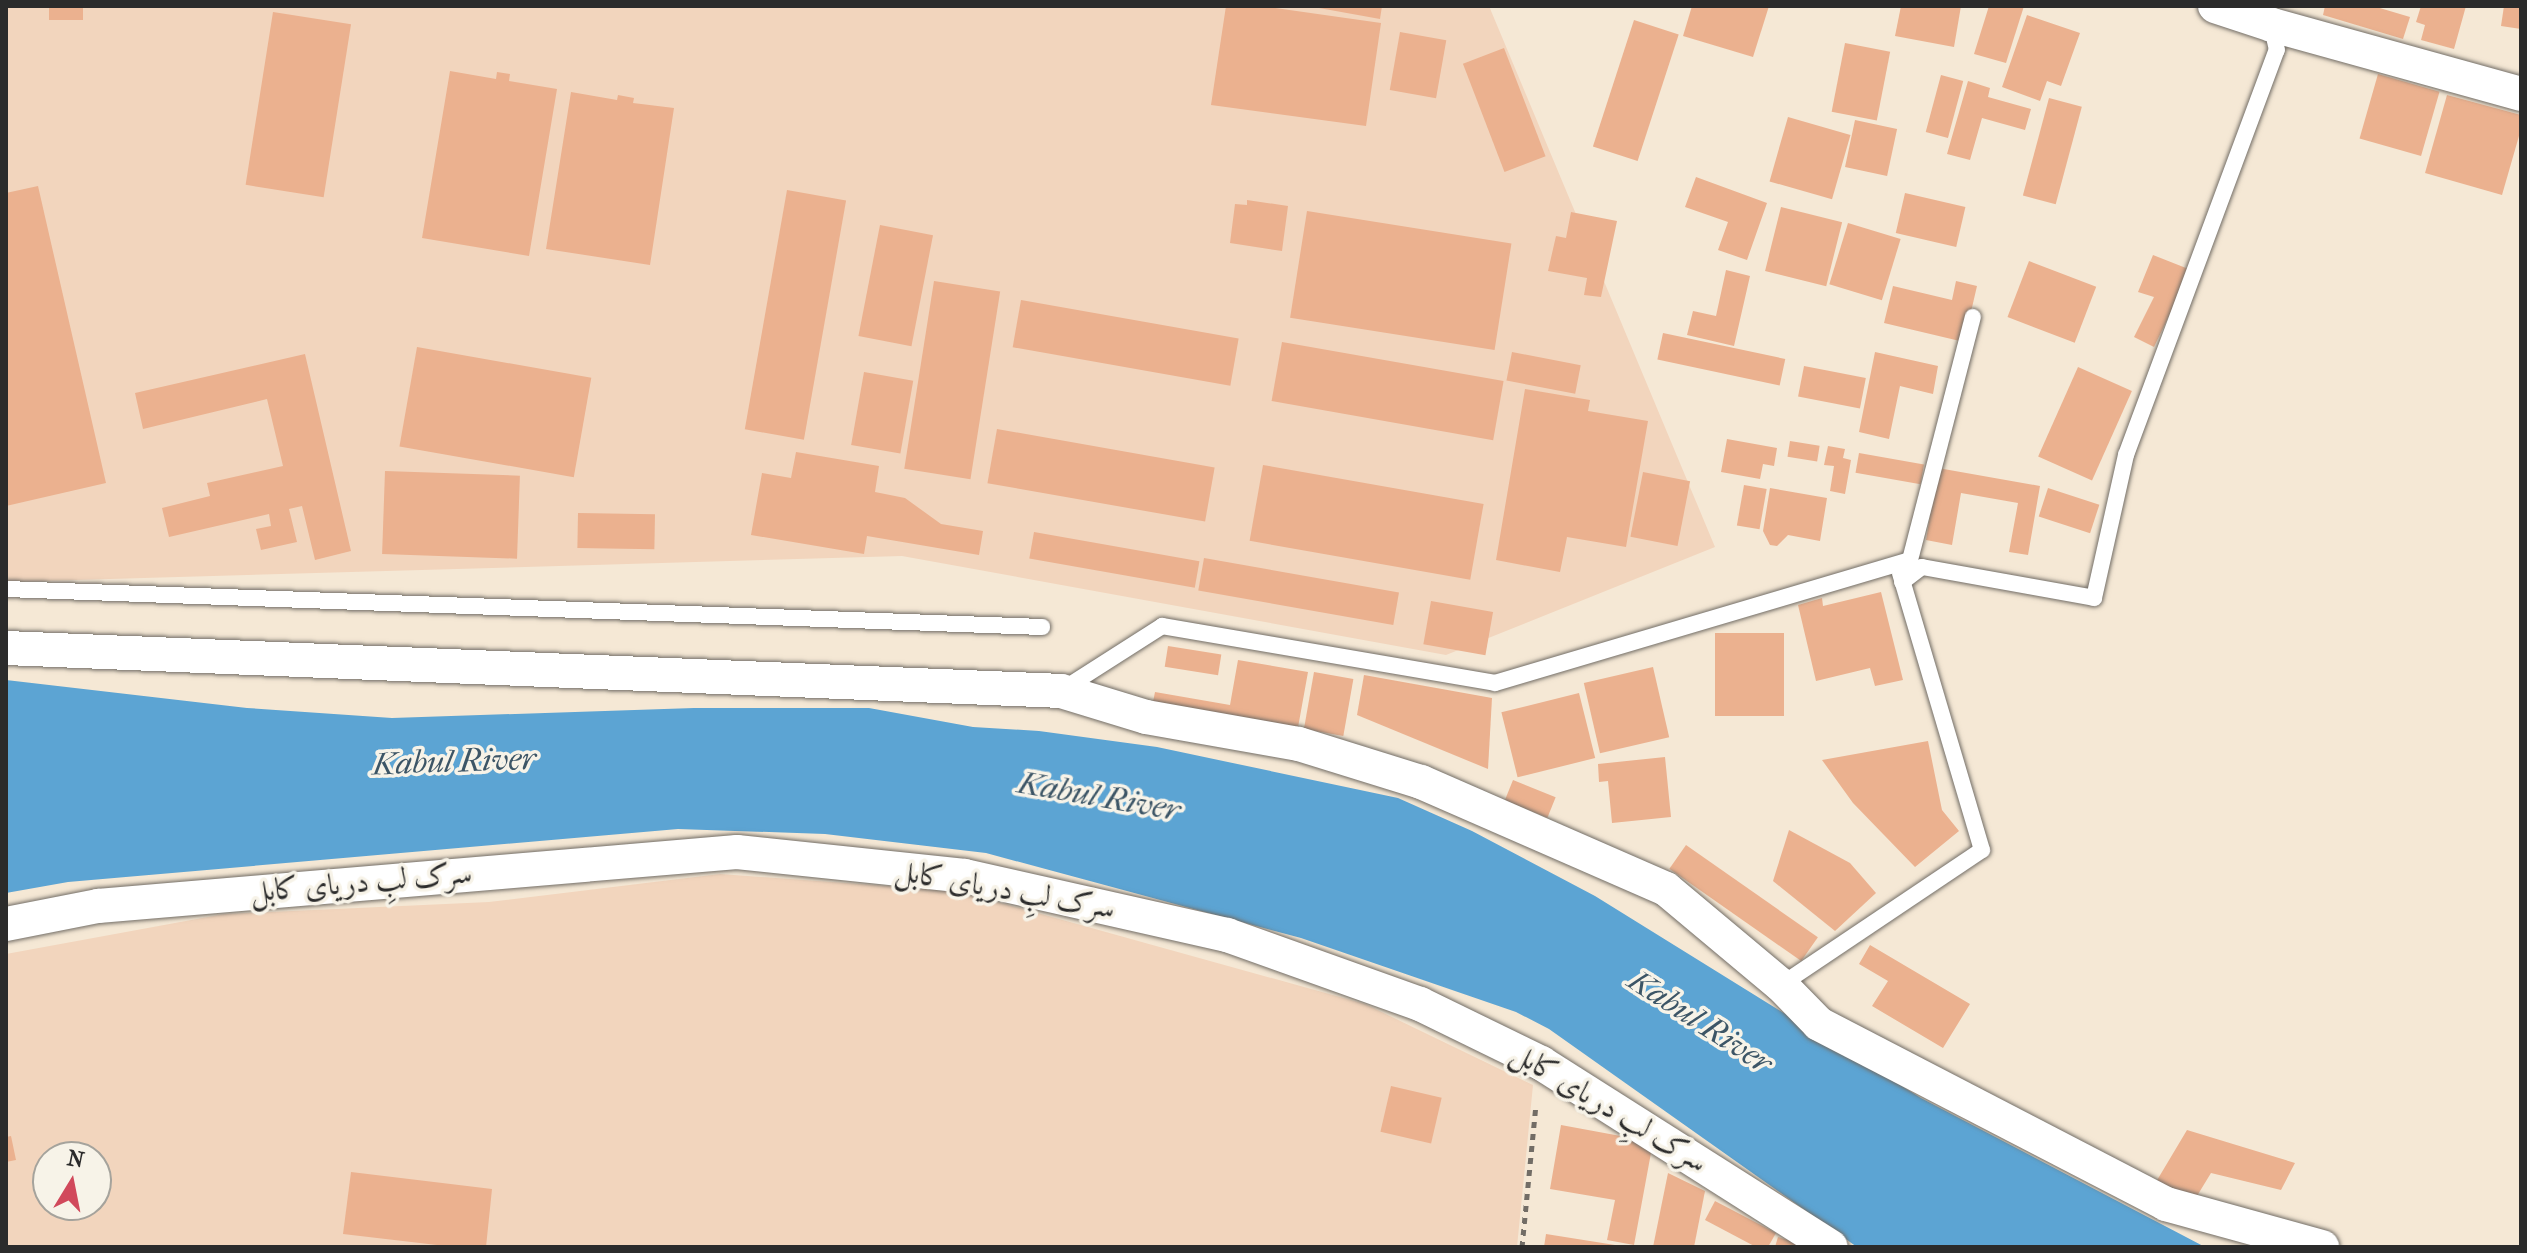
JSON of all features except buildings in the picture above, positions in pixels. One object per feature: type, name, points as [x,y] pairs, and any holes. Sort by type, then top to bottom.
[{"type":"street","points":[[2215,6],[2270,16],[2521,94]]},
{"type":"street","points":[[6,648],[1061,691],[1146,717],[1299,744],[1421,782],[1666,889],[1781,985],[1819,1024],[2166,1204],[2322,1247]]},
{"type":"street","name":"سرک لبِ دریای کابل","points":[[6,924],[98,906],[737,852],[965,876],[1227,935],[1420,1004],[1541,1063],[1831,1247]]},
{"type":"lane","points":[[1902,582],[1922,567],[2094,598],[2126,455],[2277,50],[2270,16]]},
{"type":"lane","points":[[1061,691],[1162,626],[1495,683],[1910,560],[1973,317]]},
{"type":"lane","points":[[1781,985],[1982,850],[1897,563]]},
{"type":"lane","points":[[6,589],[1042,627]]},
{"type":"path","points":[[1522,1247],[1541,1063]]},
{"type":"shaded area","points":[[6,6],[1489,6],[1715,547],[1446,655],[902,556],[6,582]]},
{"type":"shaded area","points":[[720,874],[958,891],[1365,1004],[1533,1085],[1517,1247],[6,1247],[6,954],[224,914],[489,902]]},
{"type":"water","name":"Kabul River","points":[[6,680],[247,708],[392,718],[694,708],[869,708],[973,727],[1039,731],[1157,747],[1398,798],[1472,831],[1595,896],[1921,1098],[2205,1247],[1857,1247],[1549,1029],[1516,1012],[1301,938],[986,853],[825,834],[678,829],[68,882],[6,893]]}]
